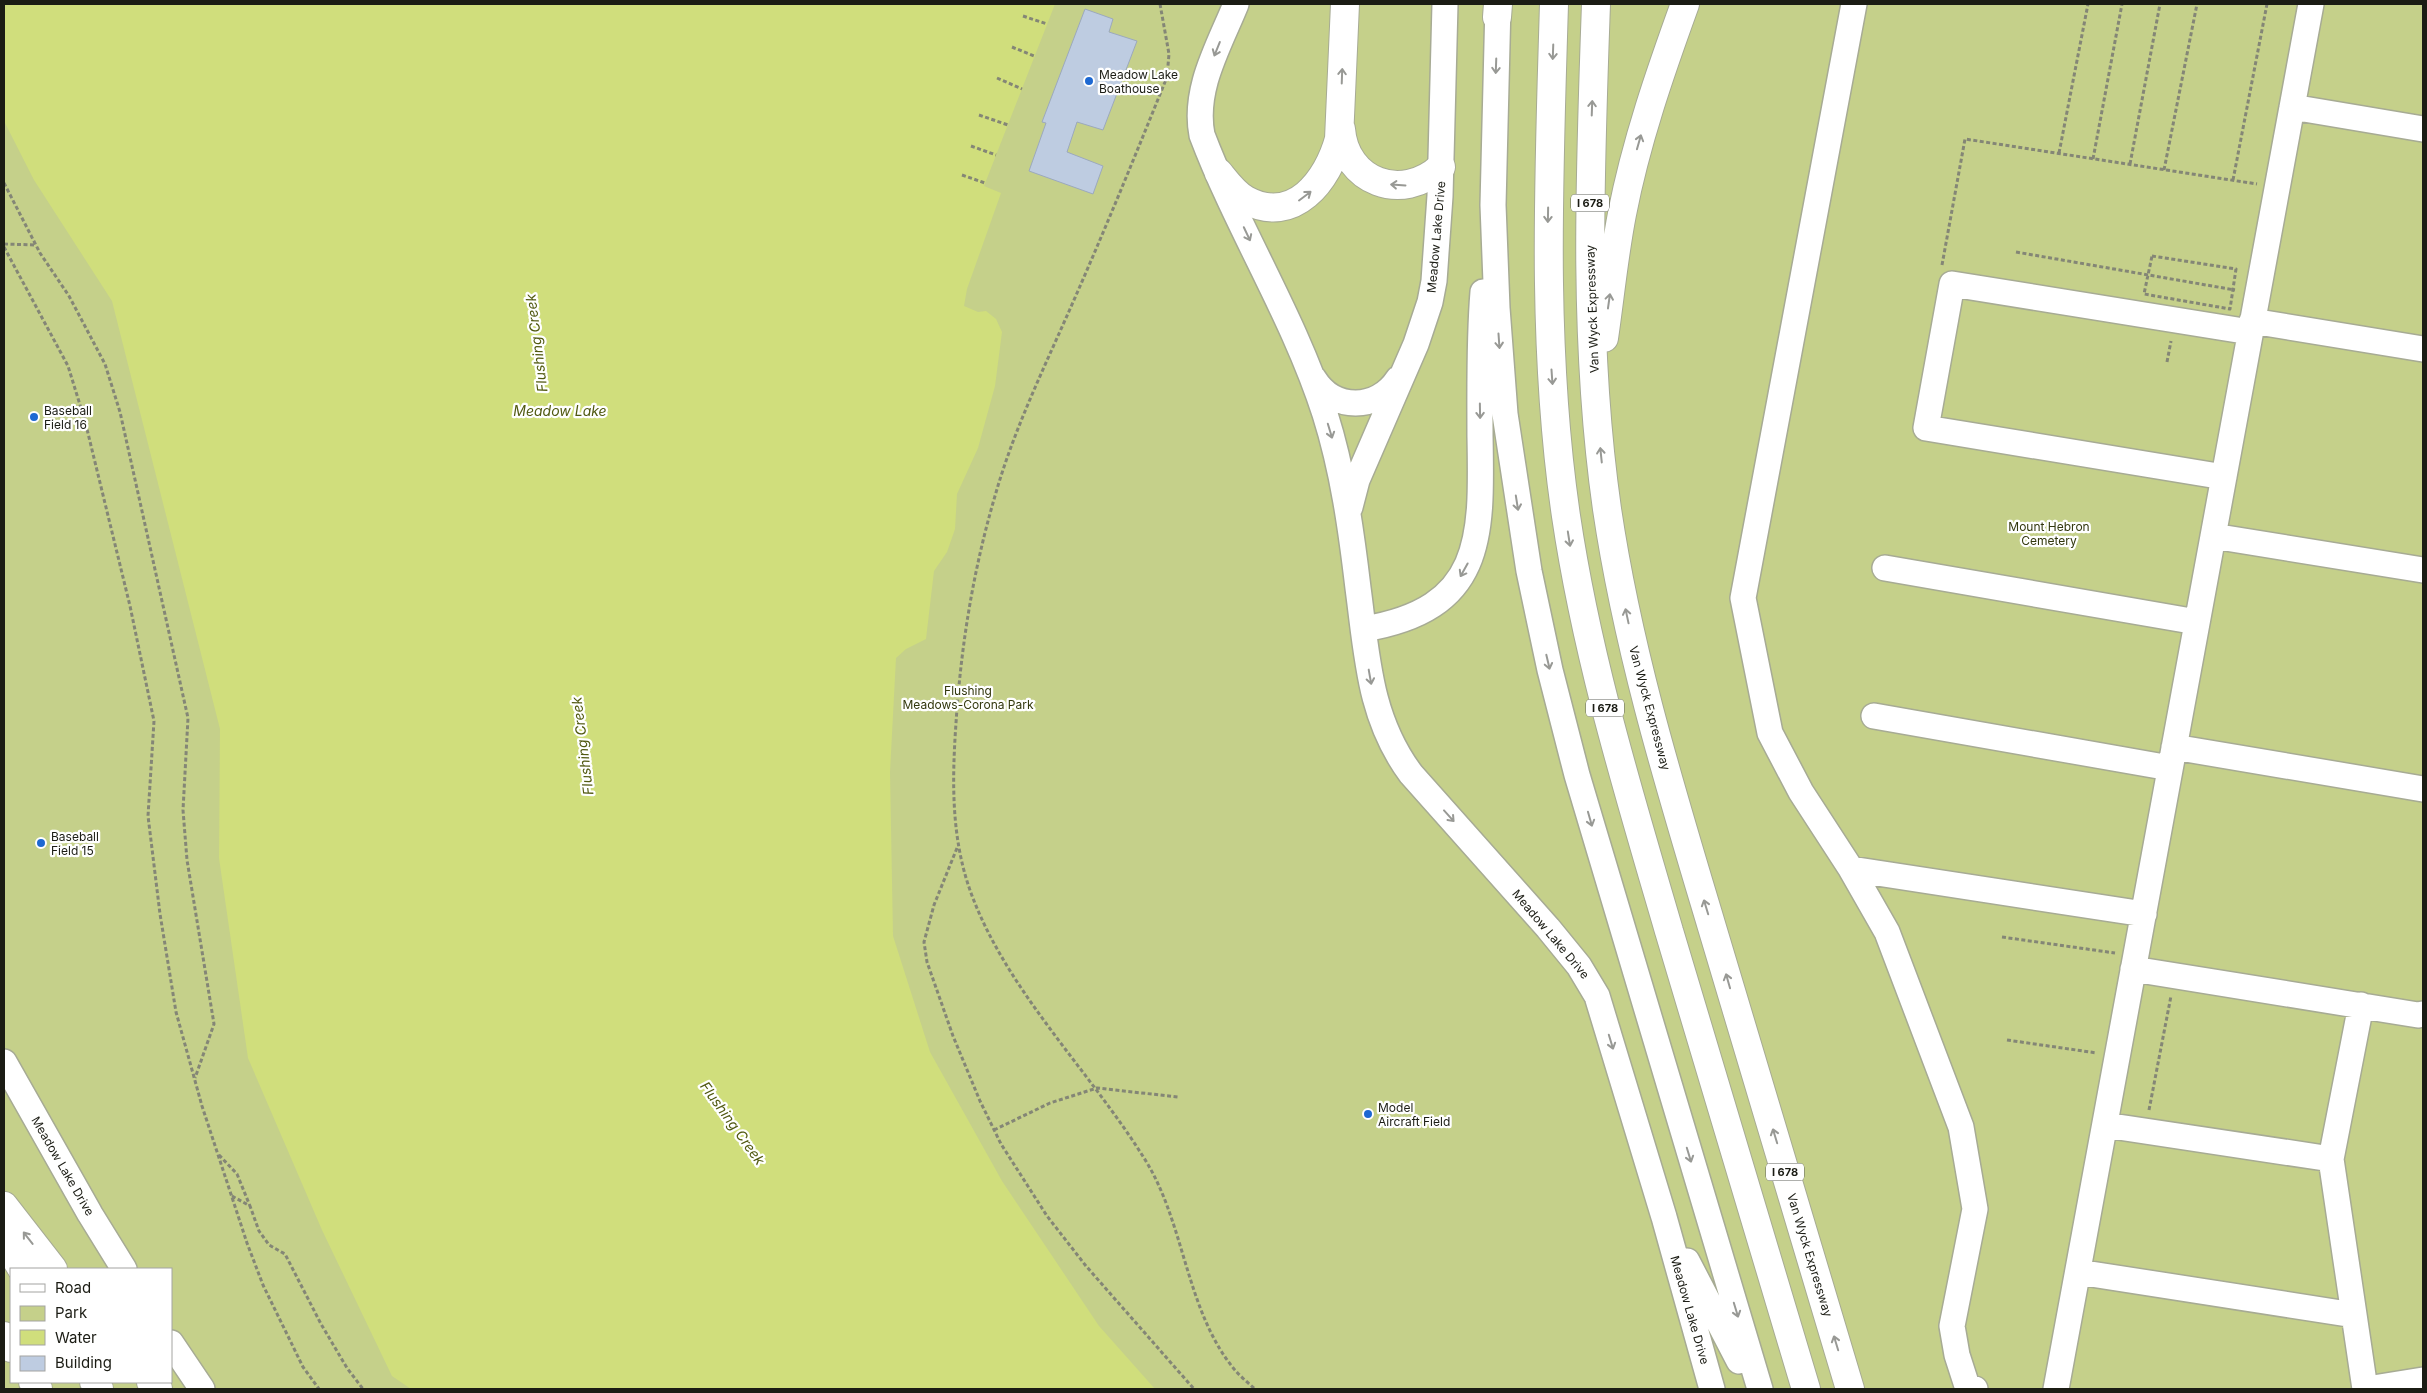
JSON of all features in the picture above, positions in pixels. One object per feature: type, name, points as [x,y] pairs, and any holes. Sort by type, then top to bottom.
[{"type":"highway","name":"I 678","points":[[1554,4],[1548,300],[1559,460],[1574,566],[1596,673],[1626,785],[1806,1389]]},
{"type":"highway","name":"Van Wyck Expressway","points":[[1596,4],[1590,299],[1595,402],[1615,559],[1647,704],[1850,1389]]},
{"type":"highway","points":[[1595,402],[1616,247],[1628,185],[1646,117],[1685,4]]},
{"type":"highway","points":[[1219,174],[1235,192],[1246,200],[1260,206],[1288,205],[1300,201],[1311,192],[1320,180],[1335,152],[1340,125],[1344,10]]},
{"type":"highway","points":[[1340,125],[1342,142],[1351,163],[1375,180],[1398,186],[1409,185],[1426,179],[1441,167]]},
{"type":"highway","points":[[4,1206],[52,1268]]},
{"type":"highway","points":[[4,1240],[21,1268]]},
{"type":"street","points":[[1236,4],[1206,80],[1200,104],[1202,135],[1219,174],[1310,372],[1322,389],[1339,401],[1353,404],[1376,399],[1396,384],[1402,374]]},
{"type":"street","name":"Meadow Lake Drive","points":[[1349,514],[1357,480],[1424,324],[1430,302],[1436,260],[1441,167],[1445,4]]},
{"type":"street","points":[[1854,4],[1743,598],[1770,732],[1801,792],[1851,869],[1887,932],[1961,1127],[1975,1208],[1952,1326],[1957,1355],[1967,1386],[1975,1389]]},
{"type":"street","points":[[2056,1389],[2311,4]]},
{"type":"street","points":[[1498,8],[1493,205],[1497,308],[1505,414],[1519,515],[1542,632],[1577,775],[1760,1389]]},
{"type":"street","points":[[2292,107],[2423,129]]},
{"type":"street","points":[[1364,629],[1414,617],[1438,601],[1455,584],[1465,570],[1477,537],[1481,496],[1480,323],[1493,205]]},
{"type":"street","points":[[2224,478],[1926,428],[1952,284],[2251,327],[2423,349]]},
{"type":"street","name":"Meadow Lake Drive","points":[[1310,372],[1332,437],[1349,514],[1374,695],[1387,736],[1398,756],[1554,935],[1591,983],[1597,996],[1664,1217],[1712,1389]]},
{"type":"street","points":[[2213,536],[2423,570]]},
{"type":"street","points":[[1885,568],[2197,622]]},
{"type":"street","points":[[1874,716],[2172,758],[2423,789]]},
{"type":"street","points":[[1851,869],[2144,914]]},
{"type":"street","points":[[2135,962],[2174,976],[2423,1014]]},
{"type":"street","points":[[2361,1006],[2331,1159],[2366,1389],[2423,1380]]},
{"type":"street","name":"Meadow Lake Drive","points":[[4,1062],[90,1214],[123,1268]]},
{"type":"street","points":[[2105,1125],[2331,1159]]},
{"type":"street","points":[[1664,1217],[1754,1389]]},
{"type":"street","points":[[2078,1272],[2354,1316]]},
{"type":"street","points":[[172,1344],[202,1389]]},
{"type":"path","points":[[1160,4],[1169,54],[1167,77],[1112,213],[1010,450],[995,495],[977,565],[966,621],[959,678],[953,799],[957,847],[971,892],[998,952],[1097,1088],[1149,1164],[1171,1218],[1203,1313],[1217,1341],[1234,1368],[1255,1389]]},
{"type":"path","points":[[2059,153],[2088,4]]},
{"type":"path","points":[[2094,159],[2122,4]]},
{"type":"path","points":[[2130,164],[2160,4]]},
{"type":"path","points":[[2164,170],[2197,4]]},
{"type":"path","points":[[2233,180],[2267,4]]},
{"type":"path","points":[[1023,16],[1047,24]]},
{"type":"path","points":[[1012,47],[1034,56]]},
{"type":"path","points":[[997,78],[1022,89]]},
{"type":"path","points":[[979,114],[1008,125]]},
{"type":"path","points":[[1952,284],[1938,282],[1965,139],[2277,187]]},
{"type":"path","points":[[971,146],[996,156]]},
{"type":"path","points":[[962,175],[985,183]]},
{"type":"path","points":[[4,183],[36,245],[69,296],[105,364],[122,421],[188,718],[183,810],[187,860],[214,1024],[194,1080]]},
{"type":"path","points":[[36,245],[4,246],[68,366],[85,421],[130,606],[154,721],[148,816],[160,914],[176,1012],[194,1080],[263,1285],[304,1367],[319,1389]]},
{"type":"path","points":[[2016,252],[2257,294]]},
{"type":"path","points":[[2152,256],[2236,269],[2233,290],[2230,309],[2144,294],[2152,256]]},
{"type":"path","points":[[957,847],[934,905],[924,942],[927,962],[953,1036],[994,1130],[1048,1216],[1086,1266],[1194,1389]]},
{"type":"path","points":[[2002,937],[2135,962]]},
{"type":"path","points":[[2145,1131],[2174,976]]},
{"type":"path","points":[[2007,1040],[2117,1056]]},
{"type":"path","points":[[994,1130],[1050,1103],[1097,1088],[1178,1097]]},
{"type":"path","points":[[218,1154],[237,1174],[259,1231],[269,1244],[285,1254],[321,1324],[347,1368],[364,1389]]},
{"type":"path","points":[[232,1196],[250,1206]]},
{"type":"green space","name":"Flushing Meadows-Corona Park","points":[[4,4],[2423,4],[2423,1389],[4,1389]]},
{"type":"water","name":"Meadow Lake","points":[[4,4],[1055,4],[984,186],[1001,193],[967,289],[964,306],[978,312],[986,311],[996,319],[1002,332],[995,386],[978,448],[957,494],[955,529],[947,552],[934,571],[926,639],[906,649],[896,658],[890,772],[893,936],[930,1052],[1002,1181],[1099,1326],[1155,1389],[411,1389],[392,1376],[322,1230],[248,1058],[219,858],[220,729],[112,301],[34,180],[4,121]]},
{"type":"building","name":"Meadow Lake Boathouse","points":[[1085,9],[1113,19],[1109,32],[1137,41],[1103,130],[1077,122],[1067,152],[1103,166],[1093,194],[1029,171],[1046,123],[1042,122]]},
{"type":"place","name":"Meadow Lake Boathouse","points":[[1089,81]]},
{"type":"place","name":"Baseball Field 16","points":[[34,417]]},
{"type":"place","name":"Baseball Field 15","points":[[41,843]]},
{"type":"place","name":"Model Aircraft Field","points":[[1368,1114]]},
{"type":"water label","name":"Flushing Creek","points":[[536,343]]},
{"type":"water label","name":"Flushing Creek","points":[[582,746]]},
{"type":"water label","name":"Flushing Creek","points":[[733,1123]]},
{"type":"park label","name":"Mount Hebron Cemetery","points":[[2049,533]]}]
